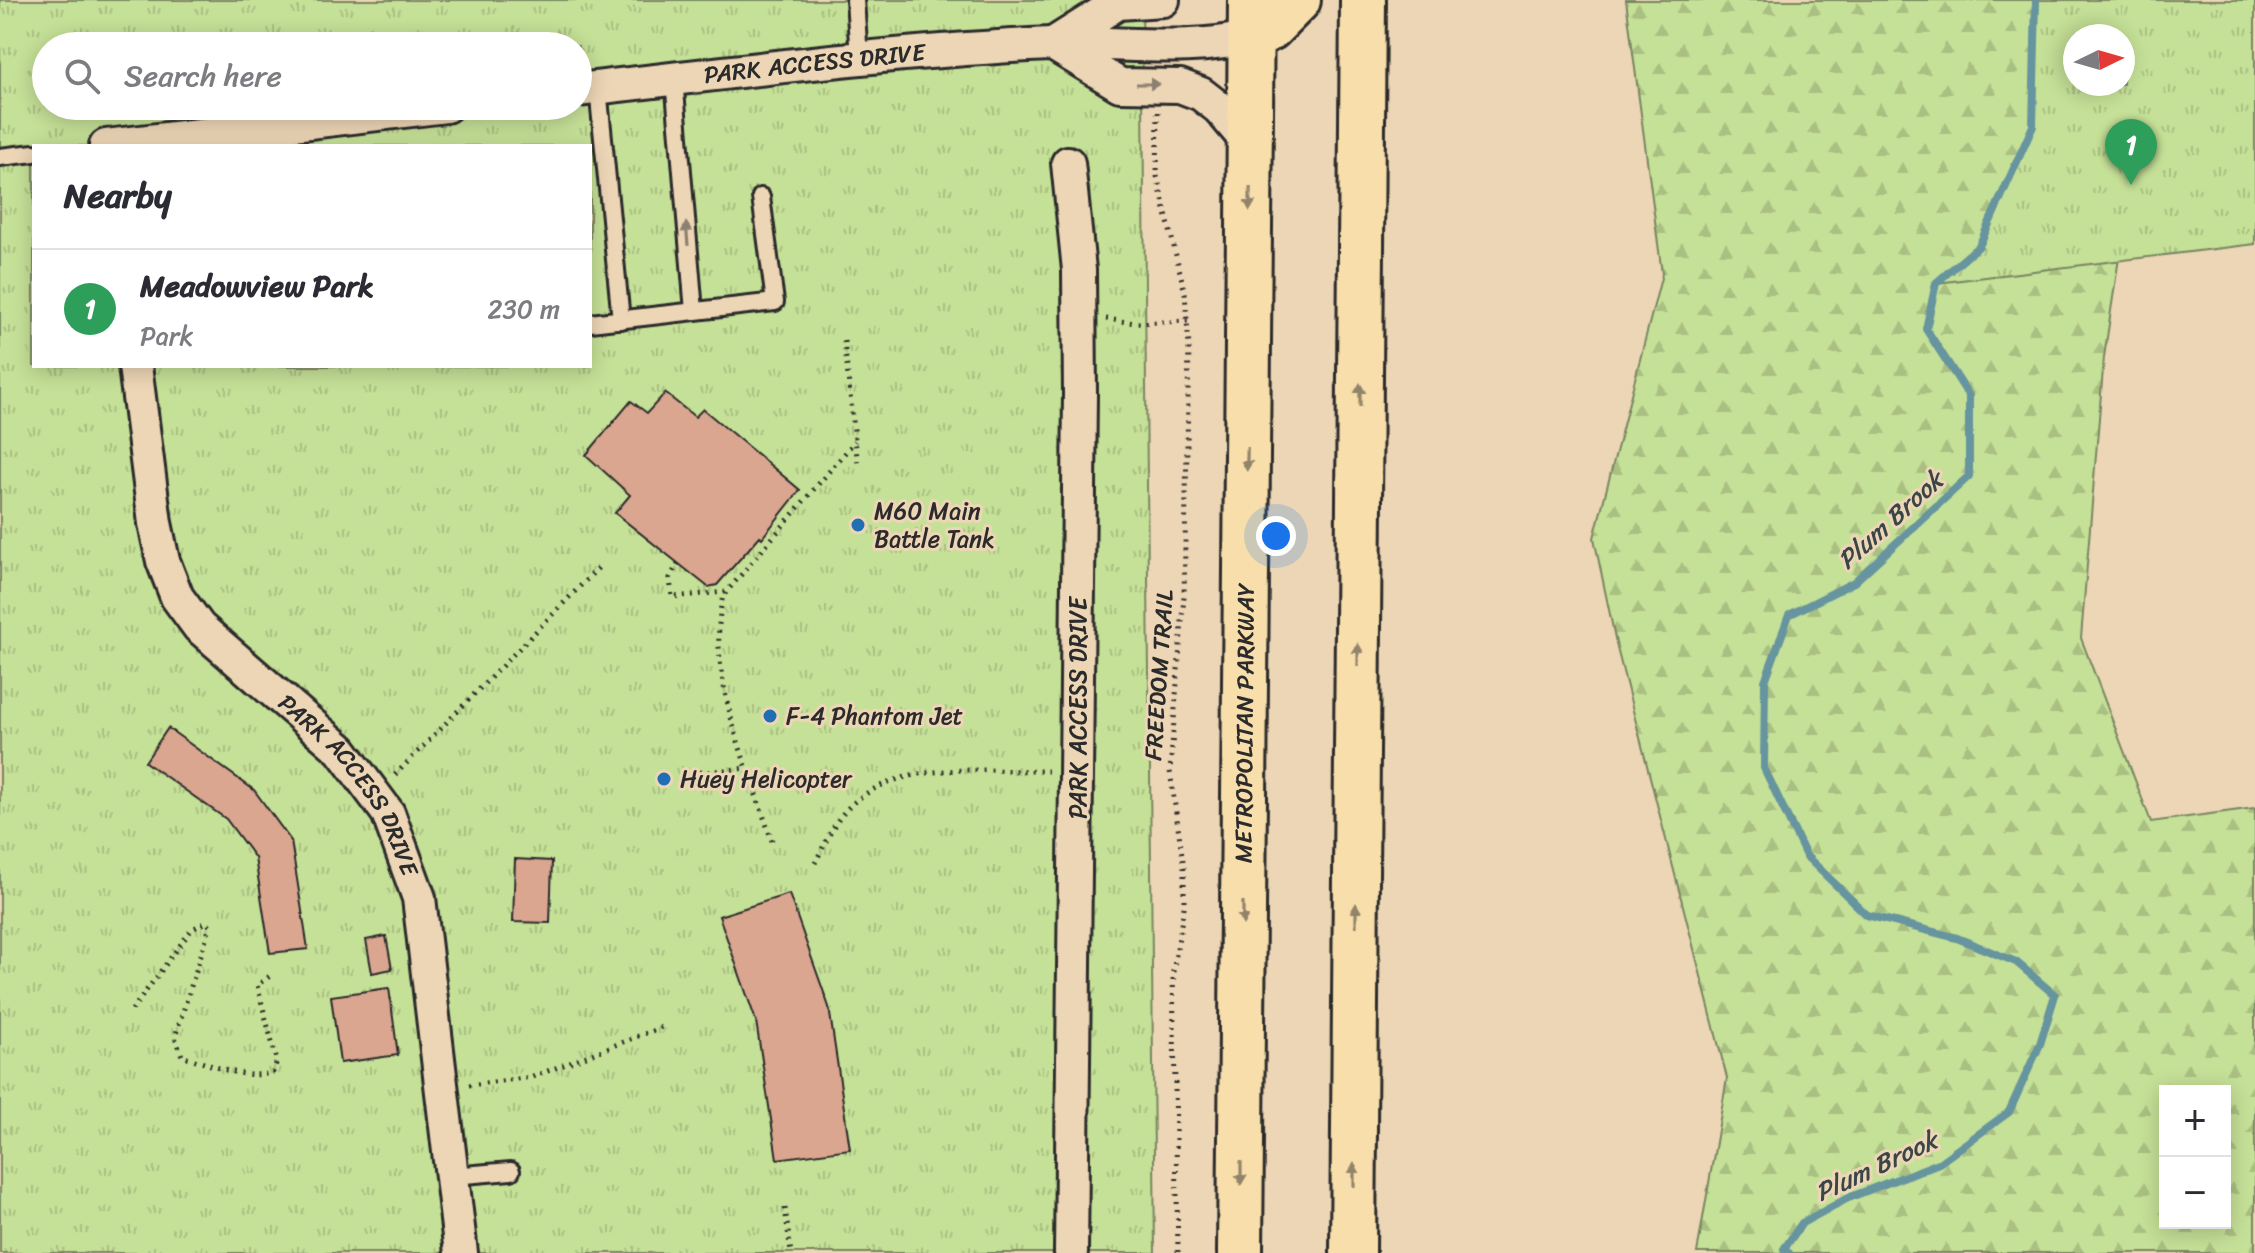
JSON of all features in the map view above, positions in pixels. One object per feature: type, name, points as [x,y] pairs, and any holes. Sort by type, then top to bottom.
[{"type":"main road","points":[[1251,18],[1270,28],[1298,0]]},
{"type":"main road","points":[[1353,1253],[1363,0]]},
{"type":"main road","name":"METROPOLITAN PARKWAY","points":[[1240,1253],[1251,18]]},
{"type":"street","name":"PARK ACCESS DRIVE","points":[[1053,44],[1118,3],[1163,0]]},
{"type":"street","name":"PARK ACCESS DRIVE","points":[[592,89],[859,57],[1053,44],[1208,45],[1251,18]]},
{"type":"street","points":[[1053,44],[1120,85],[1180,86],[1201,94],[1219,108],[1250,145]]},
{"type":"street","points":[[123,144],[327,120]]},
{"type":"street","name":"PARK ACCESS DRIVE","points":[[1068,163],[1079,270],[1078,773],[1071,1253]]},
{"type":"street","name":"PARK ACCESS DRIVE","points":[[135,368],[155,523],[163,561],[177,597],[199,627],[341,750],[388,813],[419,898],[461,1253]]},
{"type":"lane","points":[[855,0],[859,57]]},
{"type":"lane","points":[[674,79],[694,311]]},
{"type":"lane","points":[[592,117],[621,320]]},
{"type":"lane","points":[[0,157],[32,153]]},
{"type":"lane","points":[[592,323],[775,302],[761,197]]},
{"type":"lane","points":[[452,1176],[511,1171]]},
{"type":"path","name":"FREEDOM TRAIL","points":[[1158,101],[1157,176],[1179,263],[1188,321],[1184,596],[1170,771],[1184,868],[1184,907],[1173,972],[1178,1253]]},
{"type":"path","points":[[1079,316],[1135,323],[1188,321]]},
{"type":"path","points":[[844,341],[858,466]]},
{"type":"path","points":[[772,841],[728,709],[718,633],[721,605],[726,592],[855,441]]},
{"type":"path","points":[[678,563],[670,578],[672,597],[726,592]]},
{"type":"path","points":[[390,779],[599,567]]},
{"type":"path","points":[[692,773],[747,768]]},
{"type":"path","points":[[815,863],[843,812],[880,783],[906,776],[984,771],[1078,773]]},
{"type":"path","points":[[132,1010],[192,929],[207,922],[210,926],[207,945],[175,1037],[177,1047],[182,1056],[244,1073],[266,1075],[273,1072],[277,1061],[257,985],[273,974]]},
{"type":"path","points":[[443,1089],[532,1077],[662,1027]]},
{"type":"path","points":[[785,1208],[791,1253]]},
{"type":"green space","points":[[0,0],[1142,0],[1155,1253],[0,1253]]},
{"type":"green space","points":[[1626,0],[2158,0],[2104,357],[2081,638],[2151,822],[2255,808],[2255,1253],[1697,1253],[1727,1078],[1617,648],[1594,538],[1662,274]]},
{"type":"green space","points":[[2036,0],[2255,0],[2255,244],[1936,283],[1979,246],[2033,126]]},
{"type":"building","points":[[665,393],[695,417],[703,409],[800,490],[762,538],[760,536],[717,585],[708,587],[615,513],[630,495],[586,455],[631,401],[647,413]]},
{"type":"building","points":[[168,728],[254,790],[291,841],[308,949],[270,953],[255,858],[226,819],[145,762]]},
{"type":"building","points":[[515,859],[552,861],[550,923],[513,922]]},
{"type":"building","points":[[789,894],[829,1007],[850,1149],[777,1159],[756,1021],[719,916]]},
{"type":"building","points":[[386,936],[392,969],[372,973],[366,940]]},
{"type":"building","points":[[389,988],[398,1055],[340,1063],[331,996]]},
{"type":"waterway","name":"Plum Brook","points":[[1789,1253],[1784,1249],[1802,1223],[1848,1198],[1939,1163],[2009,1112],[2040,1044],[2055,995],[2016,962],[1957,938],[1867,915],[1806,856],[1764,768],[1765,681],[1789,615],[1854,582],[1969,476],[1969,396],[1926,329],[1936,283],[1979,246],[2033,126],[2036,0]]},
{"type":"place","name":"Meadowview Park","points":[[2131,185]]},
{"type":"place","name":"M60 Main Battle Tank","points":[[858,525]]},
{"type":"place","name":"F-4 Phantom Jet","points":[[770,716]]},
{"type":"place","name":"Huey Helicopter","points":[[664,779]]}]
